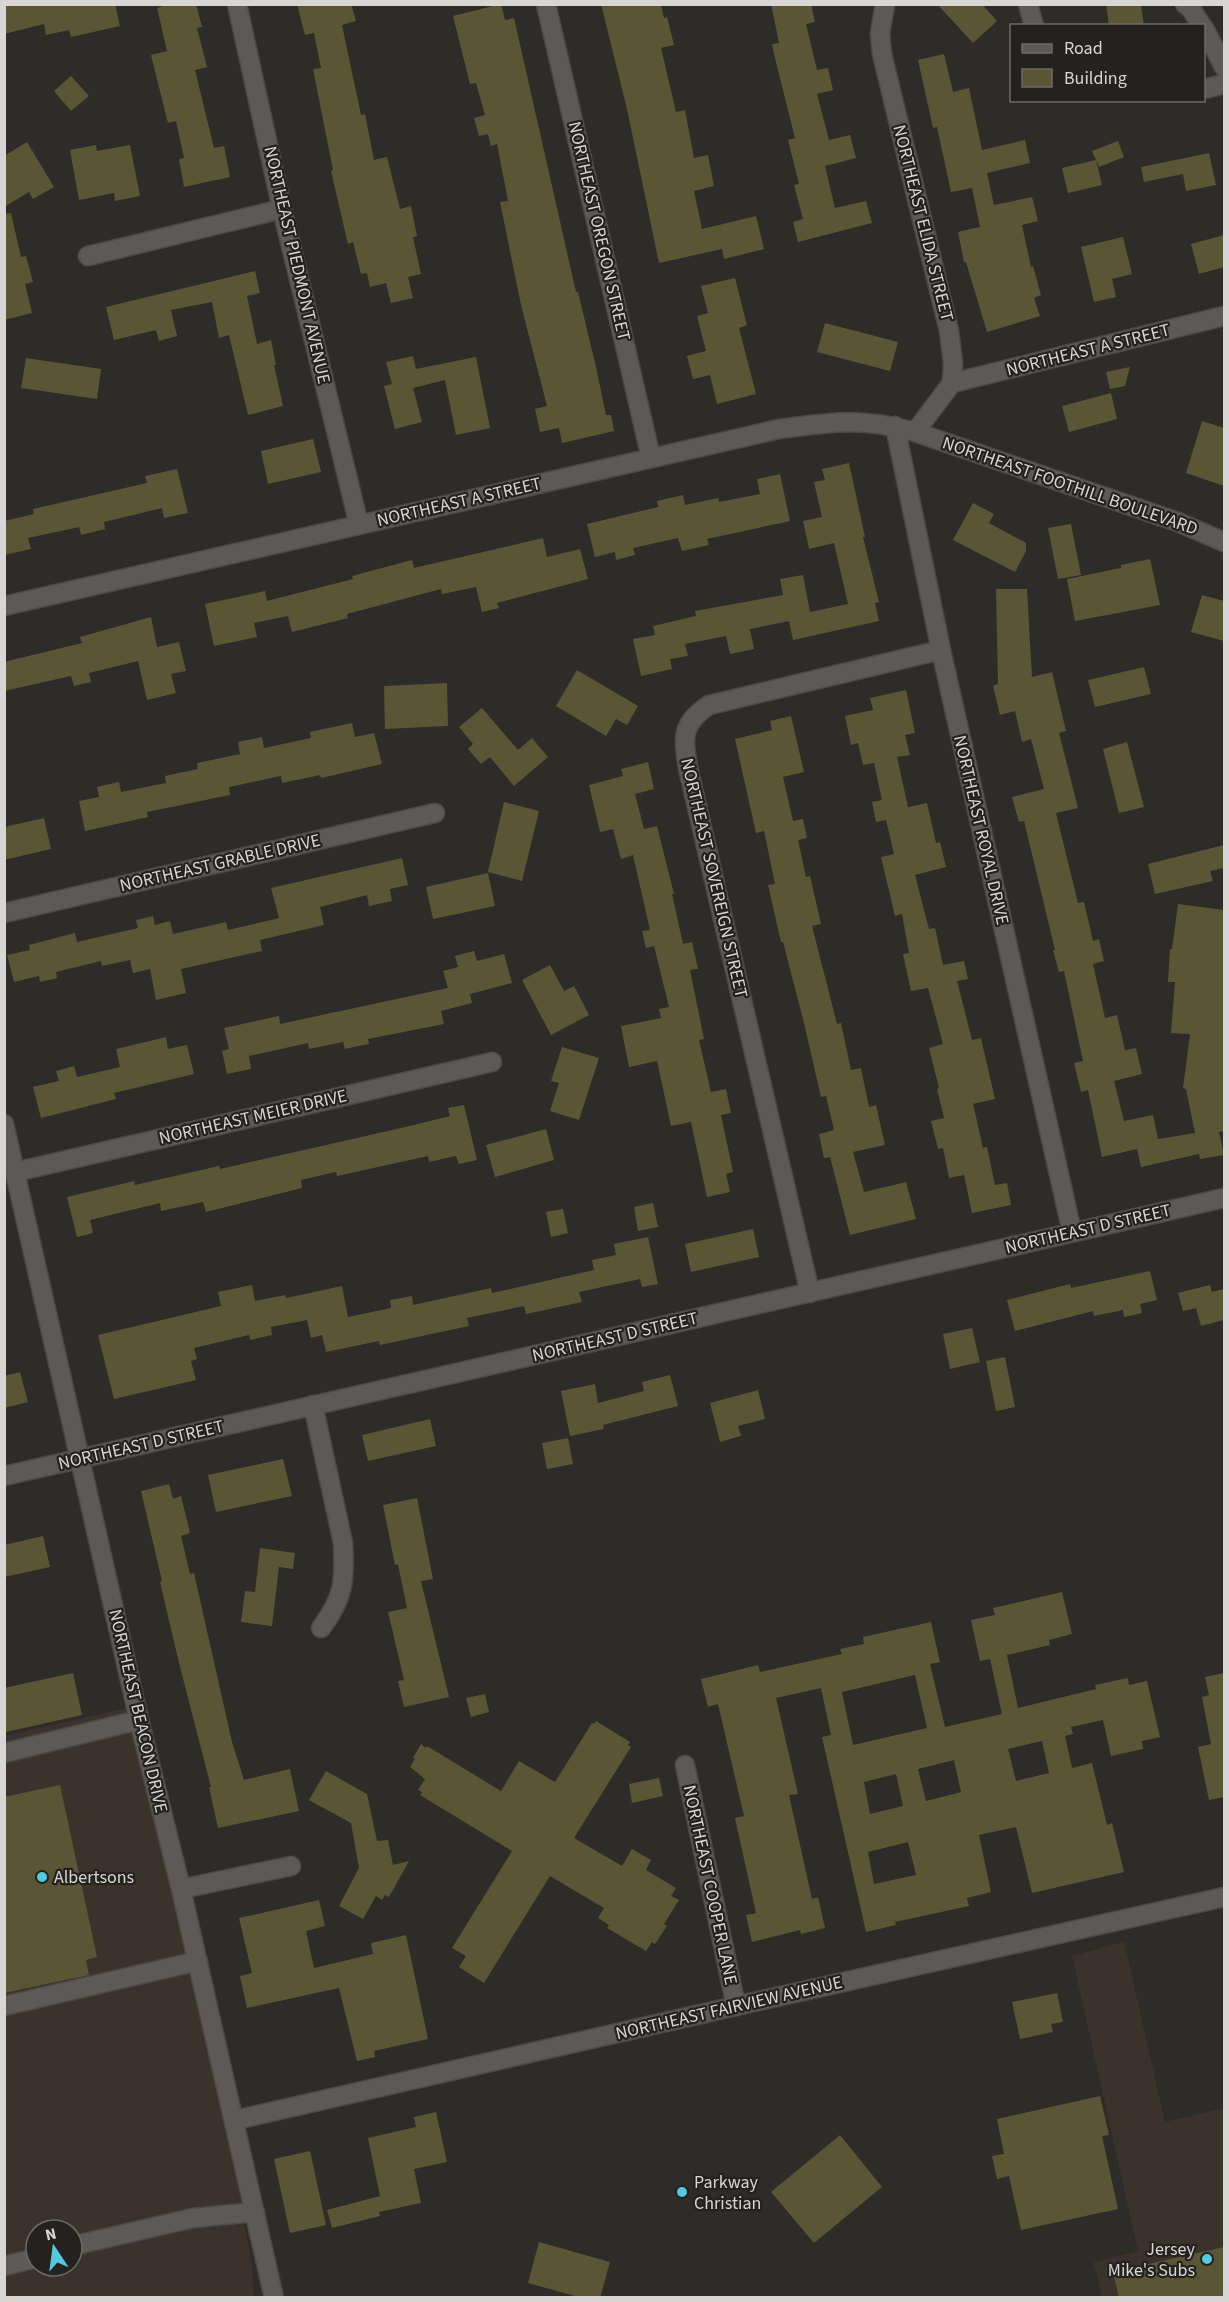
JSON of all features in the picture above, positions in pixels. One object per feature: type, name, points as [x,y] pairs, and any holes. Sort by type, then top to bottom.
[{"type":"street","name":"NORTHEAST PIEDMONT AVENUE","points":[[237,4],[282,209],[359,525]]},
{"type":"street","name":"NORTHEAST OREGON STREET","points":[[546,4],[651,458]]},
{"type":"street","name":"NORTHEAST ELIDA STREET","points":[[885,4],[880,34],[882,54],[949,332],[953,363],[952,383]]},
{"type":"street","points":[[1028,4],[1033,24]]},
{"type":"street","points":[[1185,4],[1201,24]]},
{"type":"street","points":[[1205,31],[1224,67]]},
{"type":"street","points":[[1205,89],[1224,84]]},
{"type":"street","points":[[88,256],[282,209]]},
{"type":"street","name":"NORTHEAST A STREET","points":[[952,383],[1224,316]]},
{"type":"street","points":[[915,432],[952,383]]},
{"type":"street","name":"NORTHEAST A STREET","points":[[4,606],[779,429],[823,423],[870,422],[915,432]]},
{"type":"street","name":"NORTHEAST ROYAL DRIVE","points":[[895,426],[941,650],[1072,1232]]},
{"type":"street","name":"NORTHEAST FOOTHILL BOULEVARD","points":[[915,432],[1178,522],[1224,542]]},
{"type":"street","name":"NORTHEAST SOVEREIGN STREET","points":[[810,1293],[688,768],[684,743],[686,728],[694,715],[709,705],[941,650]]},
{"type":"street","name":"NORTHEAST GRABLE DRIVE","points":[[4,913],[435,813]]},
{"type":"street","name":"NORTHEAST MEIER DRIVE","points":[[15,1172],[492,1062]]},
{"type":"street","name":"NORTHEAST BEACON DRIVE","points":[[4,1124],[8,1153],[15,1172],[139,1720],[198,1961],[274,2298]]},
{"type":"street","name":"NORTHEAST D STREET","points":[[4,1476],[1224,1198]]},
{"type":"street","points":[[313,1405],[343,1543],[344,1564],[343,1583],[335,1610],[321,1628]]},
{"type":"street","points":[[4,1753],[139,1720]]},
{"type":"street","name":"NORTHEAST COOPER LANE","points":[[685,1765],[736,2006]]},
{"type":"street","points":[[181,1889],[291,1866]]},
{"type":"street","name":"NORTHEAST FAIRVIEW AVENUE","points":[[235,2120],[1224,1897]]},
{"type":"street","points":[[4,2006],[198,1961]]},
{"type":"street","points":[[84,2243],[193,2218],[255,2212]]},
{"type":"street","points":[[4,2266],[24,2261]]},
{"type":"shaded area","points":[[131,1707],[192,1970],[239,2191],[252,2266],[254,2297],[5,2297],[4,1736]]},
{"type":"shaded area","points":[[1124,1942],[1165,2122],[1224,2108],[1224,2297],[1102,2297],[1094,2262],[1138,2251],[1072,1956]]},
{"type":"building","points":[[4,4],[115,4],[120,26],[71,37],[69,30],[46,35],[44,24],[4,34]]},
{"type":"building","points":[[169,4],[196,4],[202,27],[197,28],[207,67],[195,70],[214,148],[224,146],[230,177],[184,187],[179,159],[184,158],[176,121],[168,123],[151,55],[167,51],[157,8]]},
{"type":"building","points":[[297,4],[351,4],[356,21],[342,25],[361,115],[365,114],[374,160],[387,157],[400,209],[411,206],[417,236],[413,237],[421,274],[408,277],[413,298],[391,303],[386,283],[370,287],[367,273],[361,274],[353,242],[348,244],[331,171],[333,170],[313,69],[321,68],[314,33],[305,35]]},
{"type":"building","points":[[501,4],[505,20],[514,18],[576,292],[578,292],[606,415],[611,415],[614,431],[562,443],[559,428],[540,432],[535,409],[547,406],[521,305],[500,202],[508,201],[497,144],[491,146],[488,134],[479,136],[474,118],[485,115],[476,83],[470,84],[453,16]]},
{"type":"building","points":[[601,4],[661,4],[674,45],[661,48],[676,112],[685,110],[694,158],[708,155],[714,186],[694,191],[702,229],[756,216],[764,249],[724,259],[722,249],[659,263],[627,109]]},
{"type":"building","points":[[771,4],[811,4],[815,22],[806,24],[817,70],[828,68],[833,90],[817,94],[829,140],[850,135],[856,158],[825,166],[835,208],[866,201],[872,223],[798,242],[793,222],[803,219],[794,185],[799,184],[788,140],[795,138],[772,44],[779,43]]},
{"type":"building","points":[[937,4],[982,4],[997,21],[973,43]]},
{"type":"building","points":[[1106,4],[1141,4],[1144,24],[1109,24]]},
{"type":"building","points":[[944,54],[953,92],[969,88],[982,150],[1025,140],[1030,163],[987,173],[994,205],[1032,197],[1038,221],[1022,225],[1031,267],[1033,266],[1041,295],[1034,298],[1040,316],[987,332],[966,262],[964,262],[958,232],[980,227],[972,188],[951,192],[937,127],[933,128],[918,60]]},
{"type":"building","points":[[71,76],[89,96],[71,111],[54,91]]},
{"type":"building","points":[[1118,141],[1124,157],[1099,167],[1092,151]]},
{"type":"building","points":[[27,142],[54,187],[33,199],[29,192],[4,207],[4,156]]},
{"type":"building","points":[[96,145],[97,151],[130,145],[140,196],[115,201],[114,193],[79,200],[70,150]]},
{"type":"building","points":[[1209,153],[1216,185],[1186,191],[1183,174],[1144,182],[1141,167]]},
{"type":"building","points":[[1096,160],[1102,185],[1068,193],[1062,168]]},
{"type":"building","points":[[11,213],[21,257],[26,256],[33,282],[25,284],[32,313],[4,320],[4,214]]},
{"type":"building","points":[[1224,235],[1224,267],[1199,274],[1191,244]]},
{"type":"building","points":[[1123,237],[1132,274],[1112,279],[1116,297],[1094,302],[1081,247]]},
{"type":"building","points":[[255,271],[260,293],[247,296],[257,344],[271,340],[283,406],[248,415],[229,335],[219,338],[212,302],[171,310],[177,336],[159,341],[156,330],[114,340],[106,307]]},
{"type":"building","points":[[735,278],[747,325],[739,328],[756,394],[717,404],[710,375],[693,379],[687,356],[706,351],[697,316],[708,313],[701,286]]},
{"type":"building","points":[[825,323],[898,342],[890,371],[817,352]]},
{"type":"building","points":[[413,356],[416,369],[476,357],[490,428],[456,435],[445,380],[413,388],[422,422],[395,429],[384,386],[392,384],[386,362]]},
{"type":"building","points":[[26,358],[101,369],[97,399],[21,388]]},
{"type":"building","points":[[1130,367],[1125,386],[1110,389],[1106,372]]},
{"type":"building","points":[[1111,393],[1117,419],[1069,432],[1062,406]]},
{"type":"building","points":[[1202,421],[1224,428],[1224,486],[1186,473]]},
{"type":"building","points":[[313,439],[321,472],[268,484],[261,451]]},
{"type":"building","points":[[849,463],[865,537],[863,537],[879,602],[875,603],[879,621],[793,640],[789,621],[750,629],[754,649],[730,654],[726,636],[685,644],[688,656],[670,659],[672,669],[641,676],[633,639],[655,635],[653,626],[696,616],[695,611],[783,595],[780,579],[803,575],[810,612],[848,604],[834,543],[809,549],[803,521],[822,517],[814,482],[825,480],[822,469]]},
{"type":"building","points":[[177,469],[188,513],[164,518],[162,508],[104,522],[105,529],[81,535],[79,527],[28,538],[31,549],[4,555],[4,521],[34,514],[33,509],[147,483],[145,476]]},
{"type":"building","points":[[780,474],[790,521],[707,539],[709,545],[682,551],[678,538],[633,548],[635,555],[616,560],[615,552],[595,557],[587,524],[658,507],[657,501],[683,495],[685,505],[718,498],[719,502],[760,494],[757,479]]},
{"type":"building","points":[[973,503],[994,514],[989,523],[1026,543],[1026,551],[1015,572],[953,540]]},
{"type":"building","points":[[1071,524],[1081,575],[1058,579],[1048,528]]},
{"type":"building","points":[[543,538],[547,557],[580,549],[588,579],[497,603],[499,608],[482,612],[476,587],[442,594],[441,589],[347,614],[348,618],[292,632],[288,616],[254,623],[257,637],[214,646],[205,604],[265,591],[267,601],[353,579],[352,576],[412,560],[414,568]]},
{"type":"building","points":[[1150,559],[1160,605],[1075,621],[1067,579],[1121,568],[1121,565]]},
{"type":"building","points":[[996,589],[1027,589],[1032,677],[1052,672],[1066,731],[1059,733],[1078,808],[1056,813],[1078,903],[1084,902],[1093,941],[1099,939],[1104,961],[1093,964],[1105,1018],[1117,1015],[1125,1050],[1136,1048],[1142,1074],[1114,1081],[1124,1121],[1153,1115],[1158,1139],[1195,1133],[1186,1089],[1183,1088],[1190,1034],[1171,1033],[1175,982],[1168,982],[1170,949],[1172,949],[1178,904],[1224,910],[1224,1131],[1219,1132],[1224,1155],[1200,1159],[1199,1154],[1141,1167],[1137,1149],[1102,1157],[1088,1090],[1081,1092],[1074,1063],[1083,1061],[1064,971],[1059,972],[1024,821],[1019,822],[1012,797],[1044,789],[1031,739],[1022,742],[1015,711],[1000,715],[993,686],[998,684]]},
{"type":"building","points":[[1202,595],[1224,601],[1224,641],[1191,632]]},
{"type":"building","points":[[151,617],[157,647],[179,642],[186,671],[171,674],[176,693],[147,700],[138,661],[89,673],[91,682],[74,686],[71,676],[4,691],[4,662],[82,643],[80,637]]},
{"type":"building","points":[[1144,667],[1151,694],[1095,707],[1088,680]]},
{"type":"building","points":[[577,670],[638,706],[627,725],[616,719],[606,736],[556,706]]},
{"type":"building","points":[[447,683],[448,726],[385,729],[384,686]]},
{"type":"building","points":[[906,690],[915,733],[905,735],[910,755],[897,757],[908,807],[927,803],[936,843],[940,842],[946,867],[915,875],[929,929],[935,928],[943,965],[964,961],[968,979],[957,981],[972,1040],[981,1038],[995,1099],[973,1104],[983,1148],[987,1147],[995,1185],[1007,1183],[1011,1205],[972,1213],[964,1175],[949,1178],[943,1148],[938,1149],[931,1121],[944,1118],[929,1048],[943,1044],[928,988],[911,991],[903,954],[909,953],[902,914],[895,916],[881,857],[894,854],[886,820],[876,822],[872,802],[882,800],[874,763],[863,765],[858,743],[851,745],[845,716],[873,710],[870,698]]},
{"type":"building","points":[[482,708],[518,750],[532,738],[548,757],[514,786],[490,757],[481,764],[468,749],[473,744],[459,727]]},
{"type":"building","points":[[791,716],[804,772],[783,777],[793,821],[803,819],[807,838],[798,840],[806,877],[810,876],[821,924],[812,926],[837,1024],[841,1023],[851,1070],[861,1068],[869,1107],[876,1105],[885,1145],[853,1152],[864,1192],[906,1182],[916,1219],[850,1235],[830,1157],[824,1158],[819,1134],[834,1130],[826,1096],[821,1097],[804,1023],[783,942],[781,942],[768,885],[775,884],[764,831],[756,833],[735,739],[772,730],[770,721]]},
{"type":"building","points":[[352,723],[355,737],[374,733],[382,764],[321,778],[320,775],[282,783],[281,776],[229,787],[230,795],[147,812],[148,817],[85,831],[79,801],[99,797],[97,787],[119,782],[121,792],[166,783],[165,776],[198,769],[197,763],[240,754],[238,742],[262,737],[264,748],[311,738],[310,732]]},
{"type":"building","points":[[1127,742],[1144,807],[1119,813],[1103,749]]},
{"type":"building","points":[[648,762],[654,789],[635,794],[644,829],[657,826],[674,894],[672,894],[683,944],[692,942],[698,969],[690,970],[704,1039],[699,1040],[711,1092],[726,1089],[731,1113],[721,1115],[733,1172],[726,1174],[730,1192],[707,1197],[691,1122],[671,1126],[657,1061],[629,1067],[621,1026],[661,1018],[659,1009],[669,1007],[654,946],[646,948],[642,931],[650,930],[633,855],[621,859],[613,829],[600,832],[589,785],[623,776],[621,769]]},
{"type":"building","points":[[504,802],[539,811],[522,881],[488,872]]},
{"type":"building","points":[[44,818],[51,849],[4,860],[4,827]]},
{"type":"building","points":[[1224,845],[1224,868],[1210,871],[1213,881],[1155,894],[1148,864]]},
{"type":"building","points":[[402,858],[408,885],[390,889],[392,901],[369,906],[367,895],[320,907],[324,925],[260,940],[262,951],[181,969],[186,993],[156,1000],[150,969],[133,973],[130,960],[102,966],[101,961],[56,972],[57,978],[40,982],[39,976],[14,982],[7,955],[30,950],[29,945],[75,933],[77,942],[138,928],[136,920],[153,916],[155,925],[170,921],[173,934],[226,922],[228,930],[279,918],[271,888]]},
{"type":"building","points":[[488,873],[495,906],[433,919],[426,887]]},
{"type":"building","points":[[474,951],[477,961],[504,954],[512,983],[470,994],[472,1003],[441,1011],[444,1024],[368,1039],[369,1044],[345,1049],[343,1042],[309,1049],[308,1043],[249,1056],[251,1069],[227,1074],[222,1051],[229,1049],[224,1028],[279,1016],[280,1024],[448,988],[443,971],[458,967],[455,956]]},
{"type":"building","points":[[550,965],[564,991],[574,986],[589,1015],[551,1035],[522,980]]},
{"type":"building","points":[[166,1037],[168,1049],[187,1045],[194,1074],[114,1093],[116,1099],[41,1118],[33,1087],[59,1081],[56,1071],[74,1066],[77,1077],[120,1067],[116,1049]]},
{"type":"building","points":[[562,1047],[599,1058],[579,1120],[550,1111],[559,1083],[551,1081]]},
{"type":"building","points":[[464,1105],[477,1160],[459,1164],[456,1156],[429,1162],[428,1156],[337,1176],[336,1172],[301,1180],[302,1188],[206,1212],[203,1202],[161,1211],[160,1203],[90,1220],[93,1233],[77,1237],[67,1197],[134,1181],[135,1185],[219,1166],[220,1169],[397,1129],[450,1116],[448,1108]]},
{"type":"building","points":[[546,1129],[554,1160],[495,1177],[486,1145]]},
{"type":"building","points":[[653,1203],[658,1227],[638,1231],[634,1207]]},
{"type":"building","points":[[563,1209],[568,1233],[551,1237],[546,1212]]},
{"type":"building","points":[[753,1229],[759,1257],[691,1272],[685,1244]]},
{"type":"building","points":[[648,1237],[658,1284],[642,1287],[640,1279],[579,1292],[582,1302],[526,1314],[524,1306],[467,1318],[469,1326],[380,1345],[379,1341],[326,1352],[322,1335],[311,1338],[307,1320],[271,1327],[272,1335],[250,1340],[249,1335],[194,1348],[197,1359],[191,1361],[196,1380],[114,1399],[98,1335],[221,1306],[218,1292],[252,1285],[255,1301],[285,1295],[286,1298],[342,1286],[348,1317],[391,1308],[390,1300],[412,1296],[413,1305],[491,1288],[492,1293],[594,1270],[592,1260],[616,1255],[614,1244]]},
{"type":"building","points":[[1150,1271],[1157,1300],[1140,1304],[1142,1313],[1124,1317],[1123,1310],[1094,1316],[1093,1311],[1015,1331],[1007,1300],[1070,1284],[1071,1288]]},
{"type":"building","points":[[1210,1285],[1212,1292],[1224,1289],[1224,1320],[1201,1326],[1196,1308],[1183,1311],[1178,1293]]},
{"type":"building","points":[[972,1328],[980,1362],[950,1369],[943,1334]]},
{"type":"building","points":[[1005,1357],[1015,1407],[996,1411],[986,1361]]},
{"type":"building","points":[[20,1372],[28,1402],[4,1408],[4,1376]]},
{"type":"building","points":[[670,1375],[678,1406],[603,1425],[604,1429],[570,1436],[561,1391],[595,1384],[598,1403],[644,1391],[642,1382]]},
{"type":"building","points":[[758,1390],[765,1419],[738,1426],[741,1436],[720,1442],[710,1403]]},
{"type":"building","points":[[430,1419],[436,1446],[368,1461],[362,1435]]},
{"type":"building","points":[[568,1438],[573,1464],[547,1469],[542,1443]]},
{"type":"building","points":[[283,1459],[292,1496],[216,1512],[208,1475]]},
{"type":"building","points":[[169,1484],[173,1499],[181,1496],[190,1533],[181,1536],[190,1574],[194,1573],[232,1742],[244,1780],[290,1769],[299,1811],[218,1828],[209,1787],[211,1787],[179,1663],[141,1491]]},
{"type":"building","points":[[417,1498],[433,1579],[421,1581],[449,1697],[404,1707],[398,1681],[404,1680],[388,1612],[407,1608],[398,1564],[395,1565],[383,1505]]},
{"type":"building","points":[[43,1536],[50,1567],[4,1577],[4,1545]]},
{"type":"building","points":[[260,1548],[295,1553],[293,1569],[279,1567],[272,1626],[241,1622],[245,1591],[255,1592]]},
{"type":"building","points":[[1062,1592],[1072,1634],[1049,1640],[1050,1645],[1007,1655],[1018,1708],[1096,1689],[1095,1685],[1128,1678],[1129,1685],[1147,1681],[1160,1737],[1142,1741],[1143,1749],[1111,1756],[1103,1720],[1071,1727],[1073,1734],[1065,1736],[1072,1768],[1092,1763],[1107,1825],[1112,1823],[1124,1872],[1032,1893],[1016,1827],[979,1835],[991,1892],[967,1898],[969,1906],[895,1922],[896,1925],[866,1932],[822,1737],[831,1735],[821,1688],[776,1698],[798,1794],[789,1795],[812,1899],[818,1897],[825,1928],[801,1934],[800,1930],[752,1942],[746,1915],[756,1913],[735,1818],[744,1816],[718,1704],[708,1707],[701,1679],[758,1665],[760,1672],[842,1654],[840,1649],[864,1644],[863,1637],[931,1622],[940,1662],[930,1664],[945,1727],[1002,1714],[990,1659],[980,1661],[971,1620],[995,1615],[993,1608]],"holes":[[[915,1675],[927,1728],[853,1745],[842,1692]],[[1042,1741],[1049,1773],[1016,1781],[1008,1749]],[[954,1760],[961,1792],[926,1801],[918,1769]],[[896,1774],[903,1806],[870,1814],[864,1782]],[[908,1842],[916,1875],[874,1884],[868,1852]]]},
{"type":"building","points":[[73,1673],[82,1715],[6,1732],[4,1688]]},
{"type":"building","points":[[1224,1673],[1224,1797],[1209,1800],[1198,1747],[1211,1744],[1202,1697],[1209,1695],[1205,1677]]},
{"type":"building","points":[[485,1694],[489,1712],[471,1717],[466,1698]]},
{"type":"building","points":[[596,1721],[630,1742],[628,1745],[631,1747],[574,1838],[622,1866],[632,1849],[651,1860],[646,1870],[676,1888],[671,1896],[679,1900],[664,1924],[667,1926],[655,1944],[652,1942],[646,1951],[607,1928],[609,1925],[598,1918],[604,1908],[550,1876],[484,1983],[459,1967],[466,1956],[452,1948],[512,1851],[420,1795],[422,1792],[418,1790],[425,1779],[410,1767],[415,1759],[413,1758],[421,1744],[426,1748],[427,1746],[501,1791],[519,1761],[555,1782],[592,1723]]},
{"type":"building","points":[[326,1771],[367,1794],[377,1841],[388,1840],[393,1865],[409,1861],[389,1897],[385,1895],[382,1900],[376,1896],[363,1919],[339,1906],[359,1868],[351,1823],[309,1800]]},
{"type":"building","points":[[659,1778],[663,1796],[632,1803],[629,1784]]},
{"type":"building","name":"Albertsons","points":[[60,1785],[97,1957],[86,1960],[89,1975],[4,1993],[4,1797]]},
{"type":"building","points":[[319,1900],[325,1926],[306,1931],[314,1968],[373,1954],[371,1943],[406,1935],[428,2039],[374,2051],[375,2057],[357,2061],[339,1988],[247,2008],[240,1976],[252,1973],[239,1918]]},
{"type":"building","points":[[1057,1993],[1063,2022],[1051,2024],[1053,2032],[1020,2039],[1012,2002]]},
{"type":"building","points":[[1100,2096],[1109,2135],[1102,2136],[1118,2209],[1021,2230],[1009,2176],[997,2179],[992,2156],[1004,2154],[997,2119]]},
{"type":"building","points":[[436,2112],[447,2162],[414,2169],[421,2203],[379,2212],[380,2216],[332,2228],[327,2210],[380,2196],[368,2138],[416,2127],[414,2117]]},
{"type":"building","points":[[840,2135],[882,2187],[814,2243],[771,2192]]},
{"type":"building","points":[[310,2151],[326,2225],[290,2233],[274,2159]]},
{"type":"building","points":[[539,2242],[610,2262],[600,2298],[582,2298],[528,2283]]},
{"type":"building","points":[[1224,2247],[1224,2298],[1119,2298],[1113,2272]]},
{"type":"place","name":"Albertsons","points":[[42,1877]]},
{"type":"place","name":"Parkway Christian","points":[[682,2192]]},
{"type":"place","name":"Jersey Mike's Subs","points":[[1207,2259]]}]
